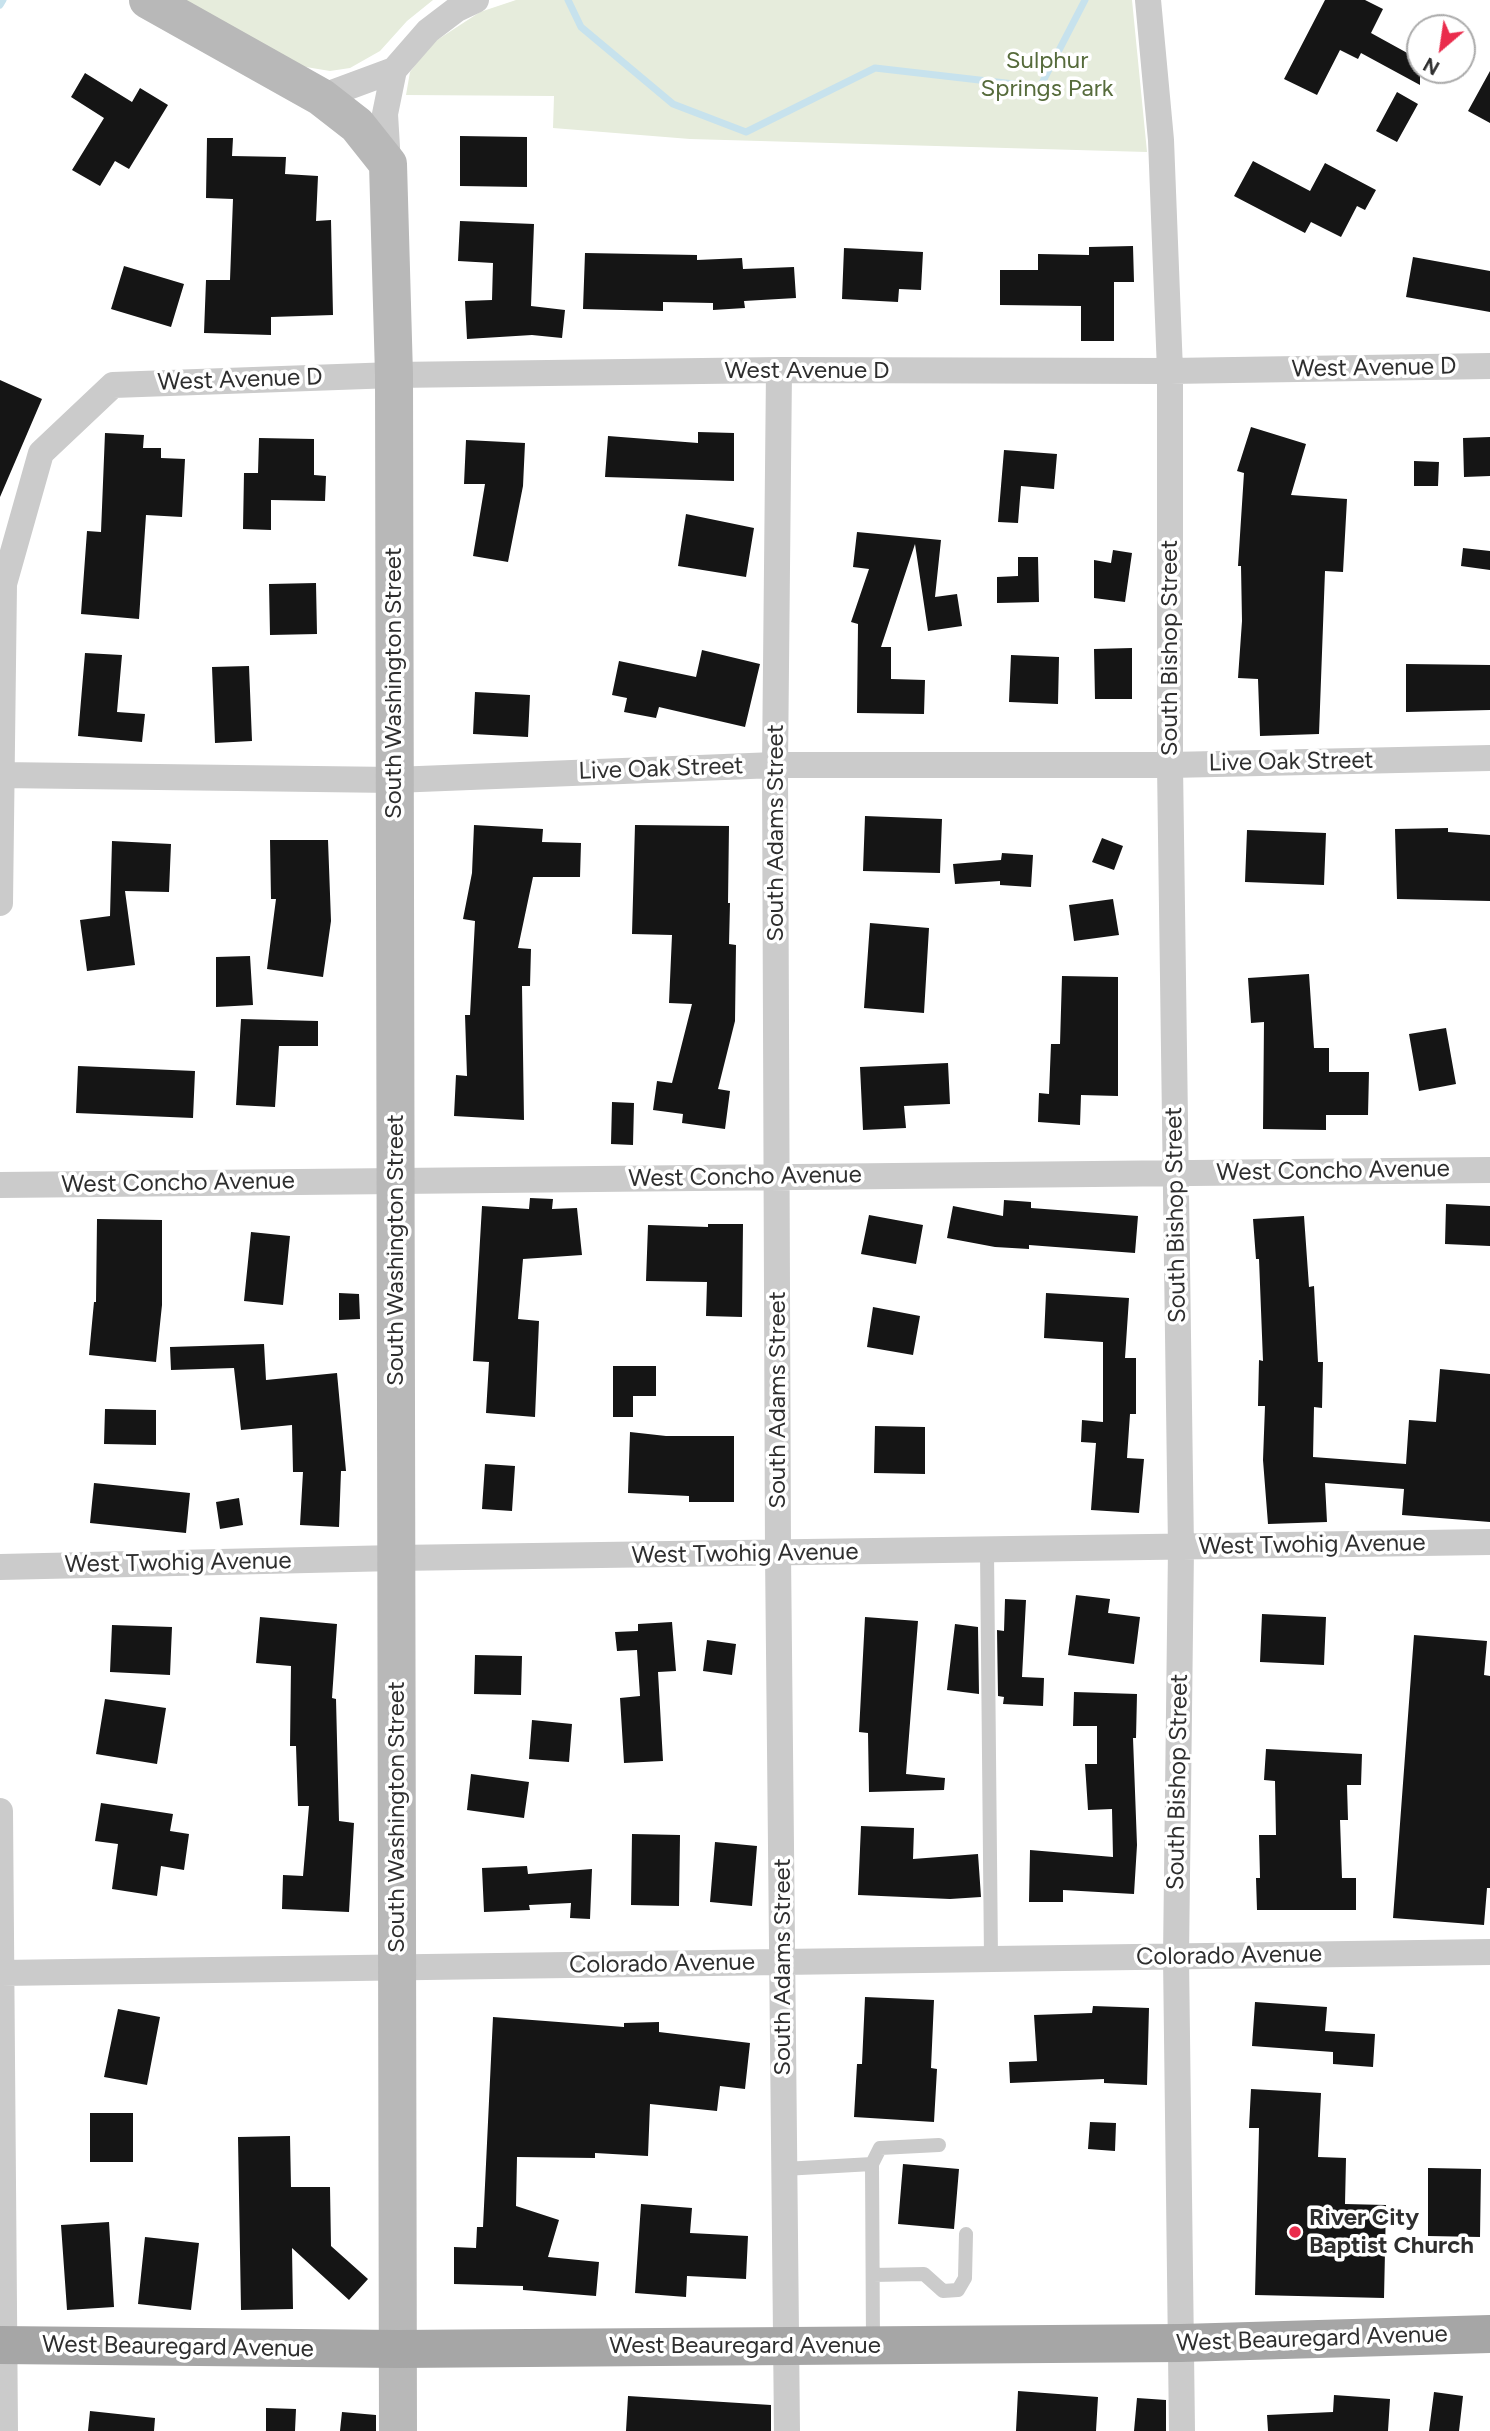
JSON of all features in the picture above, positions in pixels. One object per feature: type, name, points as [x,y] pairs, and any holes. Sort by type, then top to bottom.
[{"type":"main road","name":"West Beauregard Avenue","points":[[2,2345],[398,2349],[1181,2343],[1490,2334]]},
{"type":"street","points":[[148,0],[321,97],[357,125],[388,164]]},
{"type":"street","points":[[321,97],[394,70],[428,31],[457,9],[477,0]]},
{"type":"street","name":"South Bishop Street","points":[[1148,0],[1161,140],[1170,371],[1170,765],[1181,1548],[1176,1957],[1182,2431]]},
{"type":"street","points":[[388,164],[385,114],[394,70]]},
{"type":"street","name":"South Washington Street","points":[[388,164],[394,375],[398,2431]]},
{"type":"street","name":"West Avenue D","points":[[2,775],[4,584],[41,453],[113,385],[394,375],[779,370],[1170,371],[1490,366]]},
{"type":"street","name":"South Adams Street","points":[[779,370],[775,765],[778,1554],[784,2346],[787,2431]]},
{"type":"street","name":"Live Oak Street","points":[[2,775],[394,780],[775,765],[1170,765],[1490,758]]},
{"type":"street","points":[[0,903],[2,775]]},
{"type":"street","name":"West Concho Avenue","points":[[0,1185],[1490,1170]]},
{"type":"street","name":"West Twohig Avenue","points":[[0,1567],[396,1558],[1490,1542]]},
{"type":"street","points":[[0,1811],[2,2345],[5,2431]]},
{"type":"street","name":"Colorado Avenue","points":[[1,1973],[1490,1952]]},
{"type":"lane","points":[[987,1551],[991,1959]]},
{"type":"lane","points":[[873,2345],[872,2164],[880,2148],[939,2145]]},
{"type":"lane","points":[[784,2169],[872,2164]]},
{"type":"lane","points":[[873,2275],[924,2274],[943,2291],[958,2290],[965,2278],[966,2234]]},
{"type":"green space","points":[[176,0],[433,0],[407,21],[380,51],[350,68],[330,71],[294,65]]},
{"type":"green space","name":"Sulphur Springs Park","points":[[516,0],[1132,0],[1147,152],[690,139],[553,128],[554,96],[406,95],[410,72],[431,44],[480,12]]},
{"type":"building","points":[[1325,0],[1365,0],[1383,9],[1371,33],[1406,52],[1406,77],[1361,53],[1358,59],[1340,50],[1317,95],[1284,79]]},
{"type":"building","points":[[1490,71],[1490,123],[1468,111]]},
{"type":"building","points":[[85,73],[132,102],[140,88],[168,105],[129,169],[115,161],[100,186],[72,170],[104,118],[71,97]]},
{"type":"building","points":[[1397,92],[1418,104],[1397,142],[1376,131]]},
{"type":"building","points":[[460,136],[527,137],[527,187],[460,186]]},
{"type":"building","points":[[207,138],[233,138],[232,156],[286,157],[285,174],[318,176],[316,221],[331,220],[333,315],[271,317],[271,335],[204,333],[206,280],[230,280],[233,199],[206,198]]},
{"type":"building","points":[[1253,161],[1310,191],[1325,163],[1376,190],[1365,210],[1357,206],[1341,237],[1311,222],[1305,233],[1234,196]]},
{"type":"building","points":[[460,221],[534,224],[531,306],[565,310],[562,338],[532,335],[467,339],[465,301],[492,300],[493,263],[458,261]]},
{"type":"building","points":[[1133,246],[1134,282],[1114,282],[1114,341],[1081,341],[1081,306],[1000,305],[1000,270],[1038,270],[1038,254],[1089,255],[1089,247]]},
{"type":"building","points":[[844,248],[923,252],[921,290],[899,289],[898,302],[842,299]]},
{"type":"building","points":[[585,253],[697,255],[697,260],[742,258],[743,269],[794,267],[796,298],[744,301],[745,308],[713,310],[713,303],[663,302],[663,311],[583,309]]},
{"type":"building","points":[[1413,257],[1490,271],[1490,312],[1406,297]]},
{"type":"building","points":[[124,266],[184,284],[171,327],[111,309]]},
{"type":"building","points":[[0,380],[42,399],[0,497]]},
{"type":"building","points":[[1251,427],[1306,444],[1291,495],[1347,499],[1343,572],[1325,571],[1319,734],[1260,736],[1258,679],[1238,678],[1242,621],[1241,566],[1238,566],[1244,473],[1237,471]]},
{"type":"building","points":[[698,432],[734,433],[734,481],[605,477],[608,436],[698,443]]},
{"type":"building","points":[[105,433],[144,435],[143,448],[161,448],[161,458],[185,459],[182,517],[146,515],[139,619],[81,614],[87,531],[101,532]]},
{"type":"building","points":[[1490,437],[1490,476],[1464,477],[1463,438]]},
{"type":"building","points":[[259,438],[314,439],[314,475],[326,476],[325,501],[271,500],[271,530],[243,529],[244,473],[258,473]]},
{"type":"building","points":[[466,440],[525,443],[523,486],[508,562],[473,556],[485,484],[464,484]]},
{"type":"building","points":[[1004,450],[1057,454],[1054,489],[1021,486],[1018,523],[998,522]]},
{"type":"building","points":[[1414,461],[1439,462],[1438,486],[1414,486]]},
{"type":"building","points":[[686,514],[754,528],[746,577],[678,566]]},
{"type":"building","points":[[857,532],[941,540],[935,597],[957,594],[962,626],[928,631],[915,544],[881,647],[891,647],[891,679],[925,680],[924,714],[857,713],[858,624],[851,622],[869,569],[853,567]]},
{"type":"building","points":[[1463,548],[1490,551],[1490,570],[1461,566]]},
{"type":"building","points":[[1113,550],[1132,553],[1125,602],[1094,598],[1094,560],[1111,563]]},
{"type":"building","points":[[1018,557],[1038,557],[1039,602],[997,603],[997,577],[1018,576]]},
{"type":"building","points":[[316,583],[317,634],[270,635],[269,584]]},
{"type":"building","points":[[1132,648],[1132,699],[1095,699],[1094,649]]},
{"type":"building","points":[[702,650],[760,664],[745,727],[659,707],[656,718],[624,712],[627,698],[612,695],[619,661],[696,677]]},
{"type":"building","points":[[85,653],[122,655],[117,712],[145,714],[142,742],[78,736]]},
{"type":"building","points":[[1011,655],[1059,657],[1058,704],[1009,702]]},
{"type":"building","points":[[1406,664],[1490,665],[1490,710],[1406,712]]},
{"type":"building","points":[[249,666],[252,741],[215,743],[212,667]]},
{"type":"building","points":[[475,692],[530,695],[528,737],[473,734]]},
{"type":"building","points":[[865,816],[942,819],[940,873],[863,871]]},
{"type":"building","points":[[474,825],[543,829],[542,842],[581,843],[580,877],[533,877],[518,948],[531,949],[530,986],[522,986],[524,1120],[454,1116],[456,1075],[467,1076],[465,1015],[470,1015],[475,921],[463,919],[472,873]]},
{"type":"building","points":[[635,825],[729,826],[729,944],[736,945],[735,1021],[718,1089],[730,1091],[725,1129],[682,1123],[683,1114],[653,1110],[657,1081],[672,1083],[692,1004],[669,1003],[672,935],[632,934]]},
{"type":"building","points":[[1448,828],[1448,832],[1490,835],[1490,901],[1397,899],[1395,829]]},
{"type":"building","points":[[1247,830],[1326,833],[1324,885],[1245,882]]},
{"type":"building","points":[[1102,838],[1123,846],[1114,870],[1092,862]]},
{"type":"building","points":[[270,840],[328,840],[331,921],[323,977],[267,969],[276,899],[271,899]]},
{"type":"building","points":[[112,841],[171,844],[169,892],[125,891],[135,965],[87,971],[80,920],[110,916]]},
{"type":"building","points":[[1002,853],[1033,855],[1031,887],[1000,885],[1000,881],[955,884],[953,864],[1001,860]]},
{"type":"building","points":[[1113,899],[1119,935],[1074,941],[1069,905]]},
{"type":"building","points":[[870,923],[929,928],[924,1013],[864,1008]]},
{"type":"building","points":[[250,956],[253,1005],[216,1007],[216,957]]},
{"type":"building","points":[[1309,974],[1314,1048],[1329,1048],[1329,1072],[1369,1072],[1368,1115],[1326,1115],[1326,1130],[1263,1129],[1264,1022],[1251,1023],[1248,978]]},
{"type":"building","points":[[1062,976],[1118,977],[1118,1096],[1081,1095],[1080,1125],[1038,1122],[1039,1093],[1049,1094],[1051,1044],[1060,1044]]},
{"type":"building","points":[[241,1019],[318,1021],[318,1046],[279,1046],[275,1107],[236,1105]]},
{"type":"building","points":[[1446,1028],[1456,1084],[1419,1091],[1409,1034]]},
{"type":"building","points":[[948,1063],[950,1104],[904,1106],[906,1128],[863,1130],[860,1067]]},
{"type":"building","points":[[78,1066],[195,1071],[193,1118],[76,1113]]},
{"type":"building","points":[[612,1102],[634,1103],[633,1145],[611,1144]]},
{"type":"building","points":[[530,1198],[553,1199],[552,1209],[577,1208],[582,1255],[523,1259],[518,1319],[539,1321],[535,1417],[486,1413],[489,1362],[473,1361],[482,1206],[529,1209]]},
{"type":"building","points":[[1004,1200],[1031,1202],[1031,1208],[1138,1216],[1135,1253],[1029,1245],[1029,1249],[995,1247],[947,1238],[953,1206],[1003,1216]]},
{"type":"building","points":[[1446,1204],[1490,1206],[1490,1246],[1445,1244]]},
{"type":"building","points":[[869,1215],[923,1225],[916,1264],[861,1254]]},
{"type":"building","points":[[1304,1216],[1309,1287],[1314,1286],[1318,1362],[1323,1362],[1322,1408],[1314,1407],[1313,1457],[1406,1464],[1409,1420],[1436,1422],[1440,1369],[1490,1374],[1490,1522],[1402,1515],[1404,1489],[1325,1483],[1327,1522],[1268,1524],[1263,1460],[1265,1406],[1258,1406],[1259,1360],[1263,1361],[1259,1259],[1256,1259],[1253,1219]]},
{"type":"building","points":[[97,1219],[162,1220],[162,1305],[156,1362],[89,1355],[96,1302]]},
{"type":"building","points":[[708,1224],[743,1224],[742,1317],[706,1316],[707,1282],[646,1281],[648,1225],[708,1227]]},
{"type":"building","points":[[251,1232],[290,1236],[283,1305],[244,1301]]},
{"type":"building","points":[[339,1293],[359,1294],[360,1319],[339,1320]]},
{"type":"building","points":[[1046,1293],[1129,1298],[1125,1358],[1136,1358],[1136,1414],[1130,1414],[1127,1458],[1144,1459],[1139,1513],[1091,1510],[1096,1443],[1081,1442],[1082,1420],[1103,1422],[1103,1342],[1044,1338]]},
{"type":"building","points":[[873,1307],[920,1316],[913,1355],[867,1347]]},
{"type":"building","points":[[264,1344],[266,1380],[337,1373],[346,1471],[341,1471],[339,1527],[300,1525],[303,1472],[293,1472],[292,1425],[241,1430],[234,1368],[171,1370],[170,1347]]},
{"type":"building","points":[[613,1366],[656,1366],[656,1396],[633,1396],[633,1417],[613,1417]]},
{"type":"building","points":[[105,1409],[156,1410],[156,1445],[104,1444]]},
{"type":"building","points":[[875,1426],[925,1427],[925,1474],[874,1473]]},
{"type":"building","points":[[630,1432],[666,1436],[734,1436],[734,1502],[689,1502],[689,1496],[628,1493]]},
{"type":"building","points":[[485,1464],[515,1466],[512,1511],[482,1509]]},
{"type":"building","points":[[94,1483],[190,1493],[186,1533],[90,1523]]},
{"type":"building","points":[[239,1498],[243,1525],[220,1529],[216,1502]]},
{"type":"building","points":[[1076,1595],[1110,1599],[1108,1613],[1140,1617],[1134,1664],[1068,1655]]},
{"type":"building","points":[[1005,1599],[1026,1600],[1022,1677],[1044,1678],[1043,1706],[1003,1704],[1004,1697],[998,1696],[997,1630],[1004,1631]]},
{"type":"building","points":[[1262,1614],[1326,1617],[1324,1665],[1260,1662]]},
{"type":"building","points":[[260,1617],[337,1624],[332,1698],[336,1699],[339,1821],[354,1823],[349,1912],[282,1909],[283,1875],[303,1876],[309,1806],[298,1806],[296,1746],[290,1746],[291,1666],[256,1663]]},
{"type":"building","points":[[865,1617],[918,1621],[906,1774],[945,1778],[944,1790],[869,1792],[868,1733],[859,1732]]},
{"type":"building","points":[[672,1622],[676,1671],[658,1672],[663,1761],[624,1763],[620,1698],[640,1696],[637,1650],[617,1651],[615,1632],[638,1631],[638,1624]]},
{"type":"building","points":[[955,1624],[978,1627],[979,1694],[947,1690]]},
{"type":"building","points":[[112,1625],[172,1627],[170,1675],[110,1672]]},
{"type":"building","points":[[1414,1635],[1487,1641],[1484,1675],[1490,1676],[1490,1888],[1487,1888],[1484,1925],[1393,1918]]},
{"type":"building","points":[[707,1640],[736,1644],[732,1675],[703,1671]]},
{"type":"building","points":[[475,1655],[522,1656],[521,1695],[474,1694]]},
{"type":"building","points":[[1074,1692],[1137,1694],[1136,1738],[1133,1738],[1137,1845],[1134,1894],[1063,1890],[1063,1902],[1029,1902],[1030,1850],[1113,1857],[1112,1809],[1088,1810],[1085,1764],[1097,1764],[1097,1726],[1073,1726]]},
{"type":"building","points":[[105,1699],[166,1708],[157,1764],[96,1754]]},
{"type":"building","points":[[532,1720],[572,1724],[569,1762],[529,1759]]},
{"type":"building","points":[[1266,1749],[1362,1754],[1361,1785],[1347,1785],[1348,1820],[1340,1820],[1342,1878],[1356,1878],[1356,1910],[1257,1910],[1256,1878],[1260,1878],[1259,1835],[1276,1835],[1275,1781],[1264,1780]]},
{"type":"building","points":[[471,1774],[529,1782],[524,1818],[467,1810]]},
{"type":"building","points":[[101,1803],[173,1814],[170,1831],[189,1834],[184,1870],[161,1866],[157,1896],[112,1889],[118,1844],[95,1841]]},
{"type":"building","points":[[861,1826],[914,1828],[913,1859],[978,1854],[981,1897],[950,1899],[858,1895]]},
{"type":"building","points":[[632,1834],[680,1835],[679,1906],[631,1905]]},
{"type":"building","points":[[715,1842],[757,1846],[752,1906],[710,1902]]},
{"type":"building","points":[[527,1866],[528,1874],[592,1869],[590,1919],[570,1918],[571,1903],[529,1905],[530,1910],[484,1912],[482,1868]]},
{"type":"building","points":[[865,1997],[934,2000],[931,2068],[937,2069],[934,2122],[854,2117],[857,2064],[862,2064]]},
{"type":"building","points":[[1255,2002],[1327,2007],[1325,2031],[1375,2034],[1373,2067],[1333,2064],[1333,2052],[1252,2046]]},
{"type":"building","points":[[1093,2006],[1149,2008],[1147,2085],[1104,2083],[1104,2079],[1010,2083],[1009,2062],[1037,2061],[1034,2015],[1092,2013]]},
{"type":"building","points":[[118,2009],[160,2017],[147,2085],[104,2077]]},
{"type":"building","points":[[493,2017],[624,2027],[624,2023],[659,2022],[659,2032],[750,2043],[745,2089],[720,2086],[717,2111],[650,2104],[648,2156],[595,2153],[595,2158],[517,2157],[516,2206],[559,2220],[548,2257],[599,2262],[596,2296],[523,2290],[523,2286],[454,2284],[454,2247],[476,2248],[477,2227],[483,2227]]},
{"type":"building","points":[[1251,2089],[1321,2093],[1318,2157],[1346,2158],[1345,2204],[1386,2205],[1384,2298],[1255,2295],[1259,2128],[1249,2128]]},
{"type":"building","points":[[90,2113],[133,2113],[133,2162],[90,2162]]},
{"type":"building","points":[[1090,2122],[1116,2123],[1115,2151],[1088,2149]]},
{"type":"building","points":[[290,2136],[291,2187],[330,2187],[331,2246],[368,2279],[349,2300],[292,2248],[293,2309],[241,2310],[238,2137]]},
{"type":"building","points":[[903,2164],[959,2169],[954,2229],[898,2224]]},
{"type":"building","points":[[1428,2168],[1481,2169],[1480,2237],[1428,2236]]},
{"type":"building","points":[[641,2204],[692,2208],[690,2233],[748,2236],[746,2279],[687,2276],[686,2297],[635,2293]]},
{"type":"building","points":[[109,2222],[114,2307],[67,2310],[61,2225]]},
{"type":"building","points":[[145,2237],[199,2243],[191,2310],[138,2304]]},
{"type":"building","points":[[1018,2391],[1098,2397],[1096,2431],[1016,2431]]},
{"type":"building","points":[[1434,2392],[1463,2396],[1459,2431],[1429,2431]]},
{"type":"building","points":[[1334,2395],[1390,2399],[1388,2431],[1268,2431],[1267,2415],[1333,2412]]},
{"type":"building","points":[[628,2396],[771,2405],[771,2431],[626,2431]]},
{"type":"building","points":[[1137,2398],[1166,2400],[1166,2431],[1134,2431]]},
{"type":"building","points":[[266,2408],[296,2409],[295,2431],[266,2431]]},
{"type":"building","points":[[90,2411],[155,2418],[154,2431],[88,2431]]},
{"type":"building","points":[[342,2412],[376,2415],[376,2431],[340,2431]]},
{"type":"waterway","points":[[0,5],[3,0]]},
{"type":"waterway","points":[[568,0],[581,27],[673,104],[746,132],[875,68],[1040,87],[1085,0]]},
{"type":"place","name":"River City Baptist Church","points":[[1295,2232]]}]
